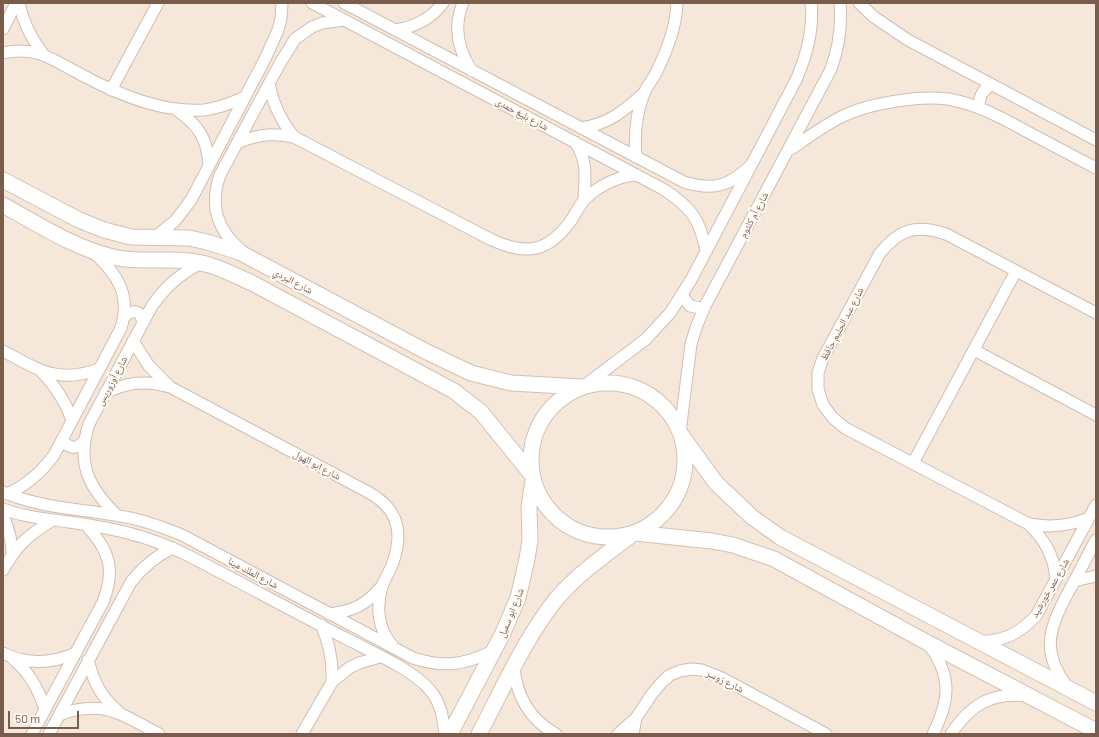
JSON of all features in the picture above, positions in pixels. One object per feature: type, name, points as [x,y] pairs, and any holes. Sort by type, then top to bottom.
[{"type":"street","points":[[3,29],[18,3]]},
{"type":"street","points":[[18,3],[26,29],[43,54]]},
{"type":"street","points":[[111,90],[158,3]]},
{"type":"street","points":[[155,237],[184,211],[191,200],[266,57],[278,30],[281,19],[282,3]]},
{"type":"street","name":"شارع بليغ حمدى","points":[[312,3],[663,189],[688,207],[697,221],[703,235],[706,251]]},
{"type":"street","name":"شارع بليغ حمدى","points":[[344,3],[684,182],[698,187],[713,187],[728,183],[740,176],[751,165]]},
{"type":"street","points":[[395,30],[419,24],[429,18],[445,3],[452,10],[462,6]]},
{"type":"street","points":[[636,157],[635,140],[637,123],[645,92],[660,65],[671,39],[676,20],[677,3]]},
{"type":"street","points":[[583,387],[646,339],[670,313],[683,293],[797,78],[809,44],[811,3]]},
{"type":"street","name":"شارع أم كلثوم","points":[[681,434],[691,344],[697,325],[705,306],[831,70],[836,57],[841,30],[840,3]]},
{"type":"street","points":[[859,3],[874,16],[908,40],[990,85],[1096,140]]},
{"type":"street","points":[[462,6],[457,35],[460,48],[472,71]]},
{"type":"street","points":[[252,259],[232,242],[224,233],[219,222],[215,199],[216,187],[220,175],[279,65],[295,39],[303,32],[322,23],[344,20]]},
{"type":"street","points":[[3,53],[15,50],[29,50],[43,54],[111,90],[143,101],[177,109],[205,110],[219,107],[245,97]]},
{"type":"street","points":[[266,57],[269,56],[276,58],[279,65]]},
{"type":"street","points":[[269,84],[273,102],[281,118],[294,137]]},
{"type":"street","points":[[979,108],[981,94],[990,85]]},
{"type":"street","points":[[493,99],[500,86]]},
{"type":"street","points":[[580,128],[592,127],[612,119],[622,113],[645,92]]},
{"type":"street","points":[[789,150],[840,117],[860,109],[881,103],[918,98],[933,98],[956,101],[979,108],[1096,168]]},
{"type":"street","points":[[177,109],[197,127],[204,139],[208,152],[211,172],[215,175],[220,175]]},
{"type":"street","points":[[237,143],[251,137],[265,134],[294,137],[492,240],[517,249],[531,249],[544,245],[556,238],[572,219],[584,199],[612,181],[629,175],[638,175]]},
{"type":"street","points":[[574,142],[580,149],[585,165],[584,199]]},
{"type":"street","points":[[663,189],[670,182],[670,175]]},
{"type":"street","name":"شارع البردي","points":[[3,180],[92,226],[104,230],[131,237],[189,238],[225,247],[252,259],[427,352],[471,373],[511,383],[583,387]]},
{"type":"street","points":[[3,205],[89,249],[127,260],[176,260],[202,263],[232,274],[308,313],[454,391],[481,412],[532,478]]},
{"type":"street","points":[[40,224],[51,205]]},
{"type":"street","name":"شارع عبد الحليم حافظ","points":[[1089,518],[1077,523],[1059,526],[1040,526],[1027,523],[845,428],[832,418],[823,405],[818,389],[818,373],[823,358],[880,253],[890,241],[902,233],[916,229],[932,229],[946,234],[1096,313]]},
{"type":"street","name":"شارع أوزوريس","points":[[5,493],[21,487],[34,479],[45,468],[54,455],[118,334],[124,317],[122,292],[117,279],[110,268],[89,249]]},
{"type":"street","name":"شارع أوزوريس","points":[[118,516],[105,504],[95,490],[88,475],[84,458],[84,441],[88,424],[152,306],[173,281],[186,271],[202,263]]},
{"type":"street","points":[[913,463],[1016,271]]},
{"type":"street","points":[[683,293],[684,298],[690,306],[700,308],[705,306]]},
{"type":"street","points":[[308,313],[319,294]]},
{"type":"street","points":[[124,317],[133,311],[136,311],[140,314],[143,322]]},
{"type":"street","name":"شارع ابو الهول","points":[[133,341],[149,366],[170,387]]},
{"type":"street","points":[[974,350],[1096,415]]},
{"type":"street","points":[[3,351],[40,371],[51,382],[68,407],[72,421]]},
{"type":"street","points":[[40,371],[71,375],[86,374],[99,369]]},
{"type":"street","name":"شارع ابو الهول","points":[[105,393],[117,387],[137,383],[157,383],[170,387],[368,492],[386,505],[393,515],[398,527],[399,539],[397,552],[383,584],[373,596],[360,606],[345,612],[329,614]]},
{"type":"street","points":[[599,383],[613,383],[628,385],[641,390],[654,398],[665,408],[674,419],[681,434],[716,483],[738,506],[766,527],[796,546],[1095,703],[1090,728],[928,643],[795,570],[754,551],[712,541],[634,534],[614,538],[596,537],[579,532],[563,524],[550,512],[539,497],[532,478],[530,457],[531,450],[533,438],[540,422],[551,407],[565,395],[583,387],[599,383]]},
{"type":"street","points":[[479,734],[531,635],[559,596],[587,569],[634,534],[651,526],[664,515],[674,502],[685,470],[685,453],[681,434]]},
{"type":"street","points":[[62,440],[71,447],[76,447],[84,441]]},
{"type":"street","name":"شارع ابو سمبل","points":[[450,734],[512,614],[524,579],[530,540],[529,507],[532,478]]},
{"type":"street","name":"شارع الملك مينا","points":[[5,493],[48,505],[118,516],[150,523],[182,535],[413,658],[439,665],[453,665],[472,660],[493,651]]},
{"type":"street","name":"شارع عمر خورشيد","points":[[979,642],[995,641],[1005,638],[1024,628],[1036,616],[1096,505]]},
{"type":"street","name":"شارع الملك مينا","points":[[3,509],[22,515],[86,525],[145,537],[173,548],[380,657],[421,681],[437,700],[442,712],[445,734]]},
{"type":"street","points":[[3,516],[10,534],[12,553]]},
{"type":"street","points":[[3,570],[12,553],[31,534],[53,520]]},
{"type":"street","name":"شارع عبد الحليم حافظ","points":[[1027,523],[1041,537],[1051,554],[1055,566],[1056,579]]},
{"type":"street","points":[[32,734],[103,602],[108,588],[110,574],[108,560],[103,547],[86,525]]},
{"type":"street","name":"شارع عمر خورشيد","points":[[1069,689],[1058,675],[1052,659],[1050,642],[1052,625],[1096,540]]},
{"type":"street","points":[[49,734],[131,582],[140,571],[163,552],[173,548]]},
{"type":"street","points":[[1074,581],[1096,576]]},
{"type":"street","name":"شارع ابو الهول","points":[[383,584],[378,612],[381,626],[386,638],[395,648]]},
{"type":"street","points":[[103,602],[107,599],[112,599],[116,602],[117,606]]},
{"type":"street","points":[[1044,602],[1048,608],[1059,611]]},
{"type":"street","points":[[321,626],[330,647],[332,682]]},
{"type":"street","points":[[928,643],[938,656],[947,688],[945,705],[933,734]]},
{"type":"street","points":[[6,654],[22,660],[36,662],[56,660],[76,653]]},
{"type":"street","points":[[6,654],[22,666],[33,679],[45,710]]},
{"type":"street","points":[[302,734],[332,682],[354,665],[369,659],[380,657]]},
{"type":"street","points":[[88,660],[92,677],[100,692],[111,705],[124,716]]},
{"type":"street","points":[[421,681],[427,677],[428,674],[429,668],[426,662]]},
{"type":"street","points":[[514,668],[517,688],[525,706],[552,734]]},
{"type":"street","name":"شارع زوسر","points":[[618,734],[636,718],[652,694],[670,675],[680,671],[697,669],[722,678],[826,734]]},
{"type":"street","points":[[952,734],[963,718],[973,709],[986,701],[1000,696],[1029,696]]},
{"type":"street","points":[[59,715],[75,709],[92,708],[108,710],[124,716],[159,734]]},
{"type":"street","name":"شارع زوسر","points":[[633,734],[636,718]]},
{"type":"shaded area","points":[[3,3],[1096,3],[1096,734],[3,734]]}]
